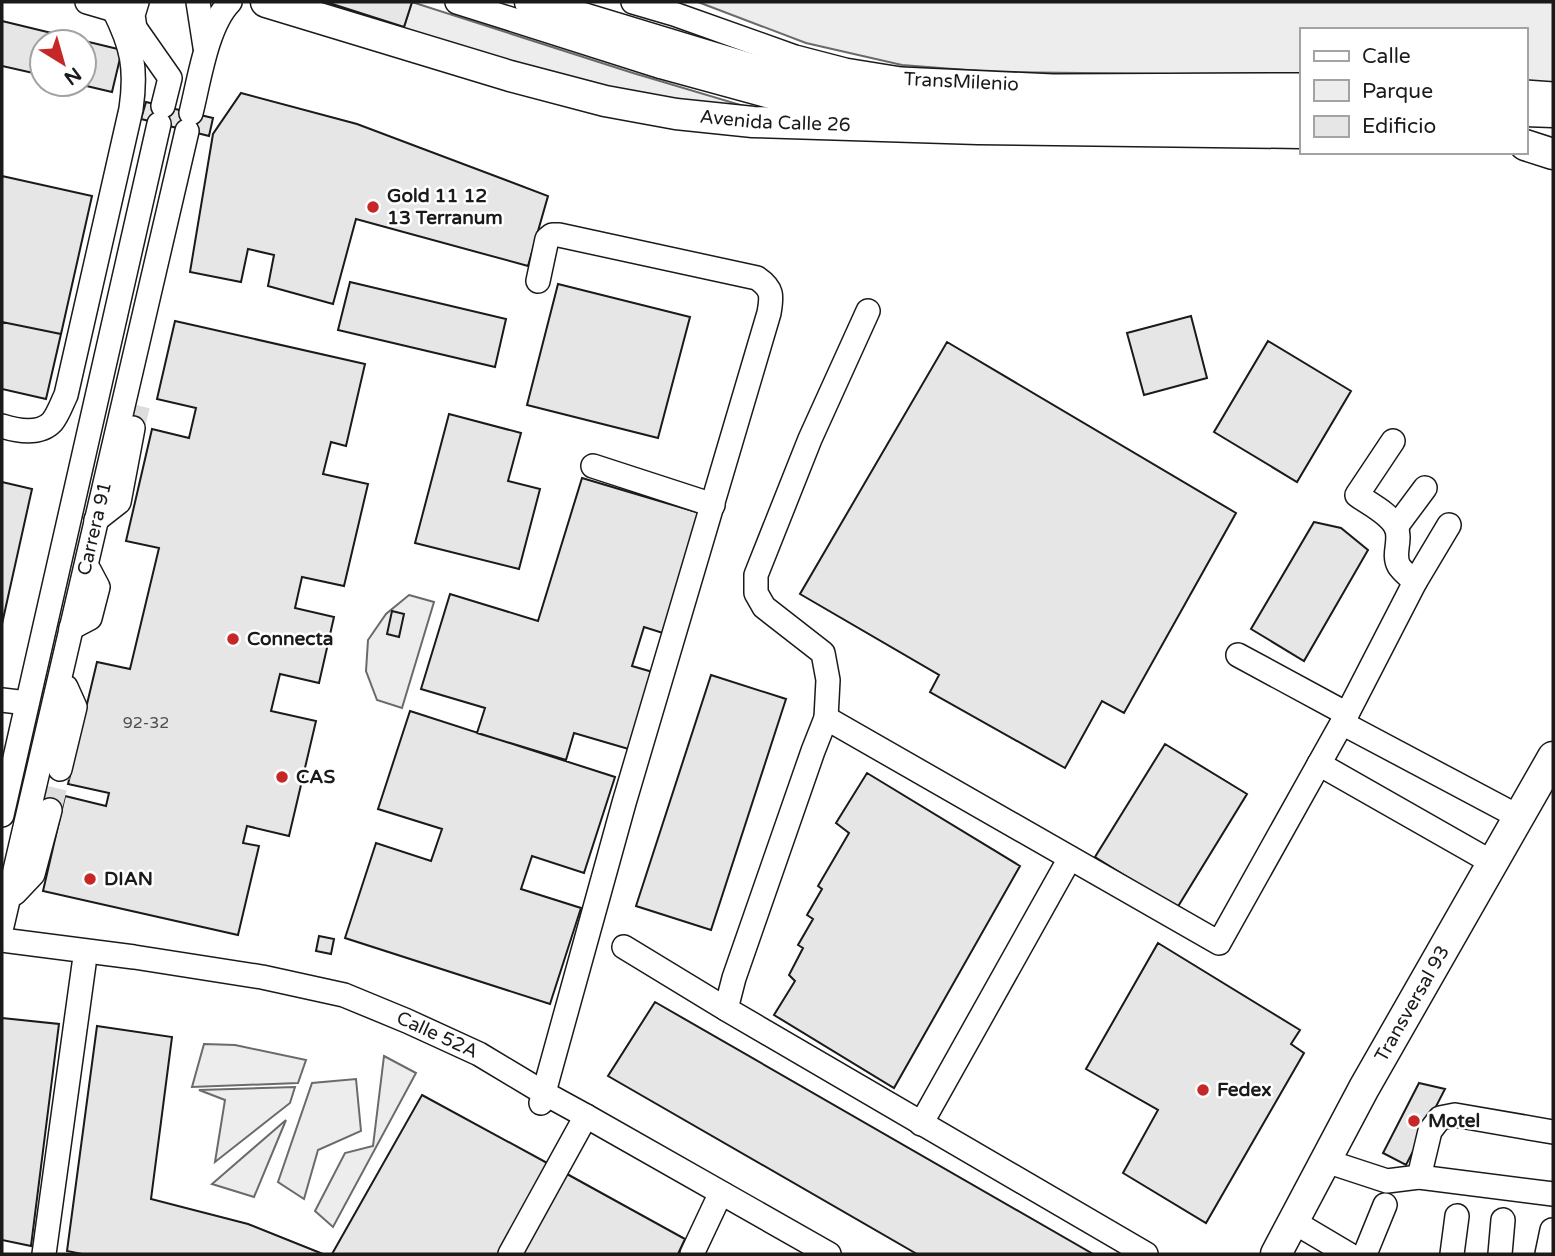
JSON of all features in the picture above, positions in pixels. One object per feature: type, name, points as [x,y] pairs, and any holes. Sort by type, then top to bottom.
[{"type":"main road","name":"Avenida Calle 26","points":[[266,2],[510,76],[605,101],[677,114],[753,122],[1300,134]]},
{"type":"main road","name":"Avenida Calle 26","points":[[530,2],[794,82],[890,100],[988,106],[1300,107]]},
{"type":"main road","points":[[1527,111],[1553,112]]},
{"type":"main road","points":[[1527,138],[1553,138]]},
{"type":"main road","points":[[1527,146],[1553,154]]},
{"type":"main road","name":"Transversal 93","points":[[1276,1254],[1364,1088],[1553,757]]},
{"type":"street","points":[[88,2],[128,9]]},
{"type":"street","name":"Carrera 91","points":[[198,2],[206,53]]},
{"type":"street","name":"Carrera 91","points":[[2,926],[206,53],[217,20],[223,8],[230,2]]},
{"type":"street","points":[[457,2],[662,67],[772,97],[890,119],[978,129]]},
{"type":"street","name":"TransMilenio","points":[[633,2],[795,57],[845,70],[901,79],[1053,86],[1300,85]]},
{"type":"street","points":[[128,9],[135,28],[170,78],[198,86]]},
{"type":"street","points":[[2,426],[34,431],[51,423],[66,395],[131,108],[135,83],[132,54],[125,33],[128,9]]},
{"type":"street","name":"Carrera 91","points":[[2,815],[170,78]]},
{"type":"street","points":[[1527,92],[1553,94]]},
{"type":"street","points":[[538,281],[544,246],[552,235],[757,278],[766,283],[771,298],[769,313],[624,803],[542,1098]]},
{"type":"street","points":[[726,1009],[734,978],[826,718],[828,680],[823,653],[764,607],[755,593],[756,575],[810,439],[868,311]]},
{"type":"street","points":[[141,395],[153,347],[145,312]]},
{"type":"street","points":[[96,520],[119,502],[133,428]]},
{"type":"street","points":[[1393,442],[1357,495],[1386,515],[1396,527],[1399,538],[1396,554],[1398,565],[1415,582]]},
{"type":"street","points":[[593,466],[713,505]]},
{"type":"street","points":[[1396,527],[1425,488]]},
{"type":"street","points":[[826,718],[1219,943],[1344,719],[1415,582],[1449,525]]},
{"type":"street","points":[[1238,655],[1344,719],[1519,817]]},
{"type":"street","points":[[59,684],[66,687],[75,707],[60,769]]},
{"type":"street","points":[[2,699],[27,703]]},
{"type":"street","points":[[1319,764],[1493,863]]},
{"type":"street","points":[[10,892],[15,893],[33,874],[50,810]]},
{"type":"street","points":[[921,1124],[1070,858]]},
{"type":"street","name":"Calle 52A","points":[[2,940],[262,977],[344,995],[479,1054],[542,1098]]},
{"type":"street","points":[[624,947],[1146,1254]]},
{"type":"street","name":"Calle 52A","points":[[2,955],[284,992],[322,1001],[374,1019],[542,1098],[720,1198],[829,1254]]},
{"type":"street","points":[[44,1254],[84,964]]},
{"type":"street","points":[[1408,1178],[1430,1131],[1440,1118],[1455,1115],[1553,1132]]},
{"type":"street","points":[[510,1254],[584,1121]]},
{"type":"street","points":[[1329,1155],[1390,1170],[1408,1178],[1553,1194]]},
{"type":"street","points":[[692,1254],[720,1198]]},
{"type":"street","name":"Calle 52A","points":[[720,1198],[807,1254]]},
{"type":"street","points":[[1365,1254],[1385,1205]]},
{"type":"street","points":[[1452,1254],[1457,1216]]},
{"type":"street","points":[[1500,1254],[1503,1220]]},
{"type":"street","points":[[1293,1222],[1348,1254]]},
{"type":"street","points":[[1547,1254],[1552,1230]]},
{"type":"green space","points":[[298,2],[326,2],[404,27],[412,2],[784,118],[547,77]]},
{"type":"green space","points":[[698,2],[1553,2],[1553,83],[1527,81],[1527,28],[1300,28],[1300,73],[992,72],[902,65],[806,43]]},
{"type":"green space","points":[[409,595],[434,602],[402,708],[377,700],[366,671],[368,640],[386,614]]},
{"type":"green space","points":[[204,1044],[235,1045],[306,1060],[298,1083],[192,1087]]},
{"type":"green space","points":[[384,1056],[416,1073],[333,1227],[315,1211],[345,1153],[373,1146]]},
{"type":"green space","points":[[356,1079],[361,1131],[318,1150],[304,1199],[278,1182],[312,1083]]},
{"type":"green space","points":[[295,1087],[290,1103],[215,1162],[225,1100],[199,1090]]},
{"type":"green space","points":[[286,1120],[254,1197],[212,1184]]},
{"type":"building","points":[[326,2],[412,2],[404,27]]},
{"type":"building","points":[[326,2],[412,2],[404,27]]},
{"type":"building","points":[[2,21],[31,28],[28,28],[28,72],[2,66]]},
{"type":"building","points":[[98,44],[122,50],[112,92],[98,89]]},
{"type":"building","name":"Gold 11 12 13 Terranum","points":[[241,93],[357,124],[548,196],[528,266],[356,219],[333,304],[268,286],[274,255],[248,249],[241,282],[190,272],[213,134]]},
{"type":"building","points":[[146,102],[213,118],[209,136],[141,119]]},
{"type":"building","points":[[2,176],[92,196],[61,334],[2,322]]},
{"type":"building","points":[[350,282],[506,319],[495,367],[338,330]]},
{"type":"building","points":[[558,284],[690,317],[658,438],[527,405]]},
{"type":"building","points":[[1191,316],[1207,378],[1144,395],[1127,333]]},
{"type":"building","name":"Connecta","points":[[175,321],[365,364],[346,446],[331,442],[323,474],[368,484],[344,586],[302,577],[295,608],[334,617],[319,683],[280,674],[271,711],[316,721],[289,836],[247,826],[243,843],[259,846],[238,935],[43,891],[65,796],[106,806],[109,793],[68,784],[97,662],[130,669],[159,548],[126,541],[152,429],[189,438],[196,408],[157,399]]},
{"type":"building","points":[[2,322],[61,334],[46,399],[2,389]]},
{"type":"building","points":[[1268,341],[1351,391],[1297,482],[1214,432]]},
{"type":"building","points":[[947,342],[1236,513],[1124,713],[1102,701],[1065,768],[930,692],[939,675],[800,594]]},
{"type":"building","points":[[449,414],[521,433],[508,481],[540,489],[519,569],[415,543]]},
{"type":"building","points":[[582,478],[703,514],[666,634],[644,627],[632,666],[656,673],[632,750],[574,733],[566,760],[477,733],[485,708],[421,689],[450,594],[538,621]]},
{"type":"building","points":[[2,482],[32,489],[2,624]]},
{"type":"building","points":[[1314,522],[1341,528],[1368,550],[1304,661],[1251,629]]},
{"type":"building","points":[[392,611],[404,614],[399,637],[387,634]]},
{"type":"building","points":[[711,675],[786,699],[711,930],[636,906]]},
{"type":"building","points":[[410,711],[615,777],[584,873],[532,856],[521,889],[581,908],[550,1004],[345,938],[376,843],[431,861],[442,829],[378,809]]},
{"type":"building","points":[[1165,744],[1247,794],[1177,908],[1095,857]]},
{"type":"building","points":[[867,773],[1020,866],[894,1088],[774,1015],[795,981],[789,975],[803,948],[798,945],[813,919],[807,915],[822,889],[818,886],[849,833],[836,823]]},
{"type":"building","points":[[319,936],[334,939],[331,954],[316,951]]},
{"type":"building","name":"Fedex","points":[[1158,943],[1300,1030],[1291,1044],[1304,1053],[1206,1223],[1123,1173],[1158,1110],[1086,1069]]},
{"type":"building","points":[[655,1002],[1093,1254],[917,1254],[608,1076]]},
{"type":"building","points":[[2,1018],[59,1024],[31,1246],[2,1240]]},
{"type":"building","points":[[97,1026],[172,1037],[151,1199],[248,1224],[323,1254],[82,1254],[67,1251]]},
{"type":"building","name":"Motel","points":[[1419,1083],[1445,1089],[1406,1165],[1383,1153]]},
{"type":"building","points":[[422,1095],[549,1164],[498,1254],[332,1254]]},
{"type":"building","points":[[567,1174],[685,1239],[678,1254],[523,1254]]},
{"type":"tunnel","points":[[133,428],[141,395]]},
{"type":"tunnel","points":[[50,810],[60,769]]},
{"type":"place","name":"Gold 11 12 13 Terranum","points":[[373,207]]},
{"type":"place","name":"Connecta","points":[[233,639]]},
{"type":"place","name":"CAS","points":[[282,777]]},
{"type":"place","name":"DIAN","points":[[90,879]]},
{"type":"place","name":"Fedex","points":[[1203,1090]]},
{"type":"place","name":"Motel","points":[[1414,1121]]}]
